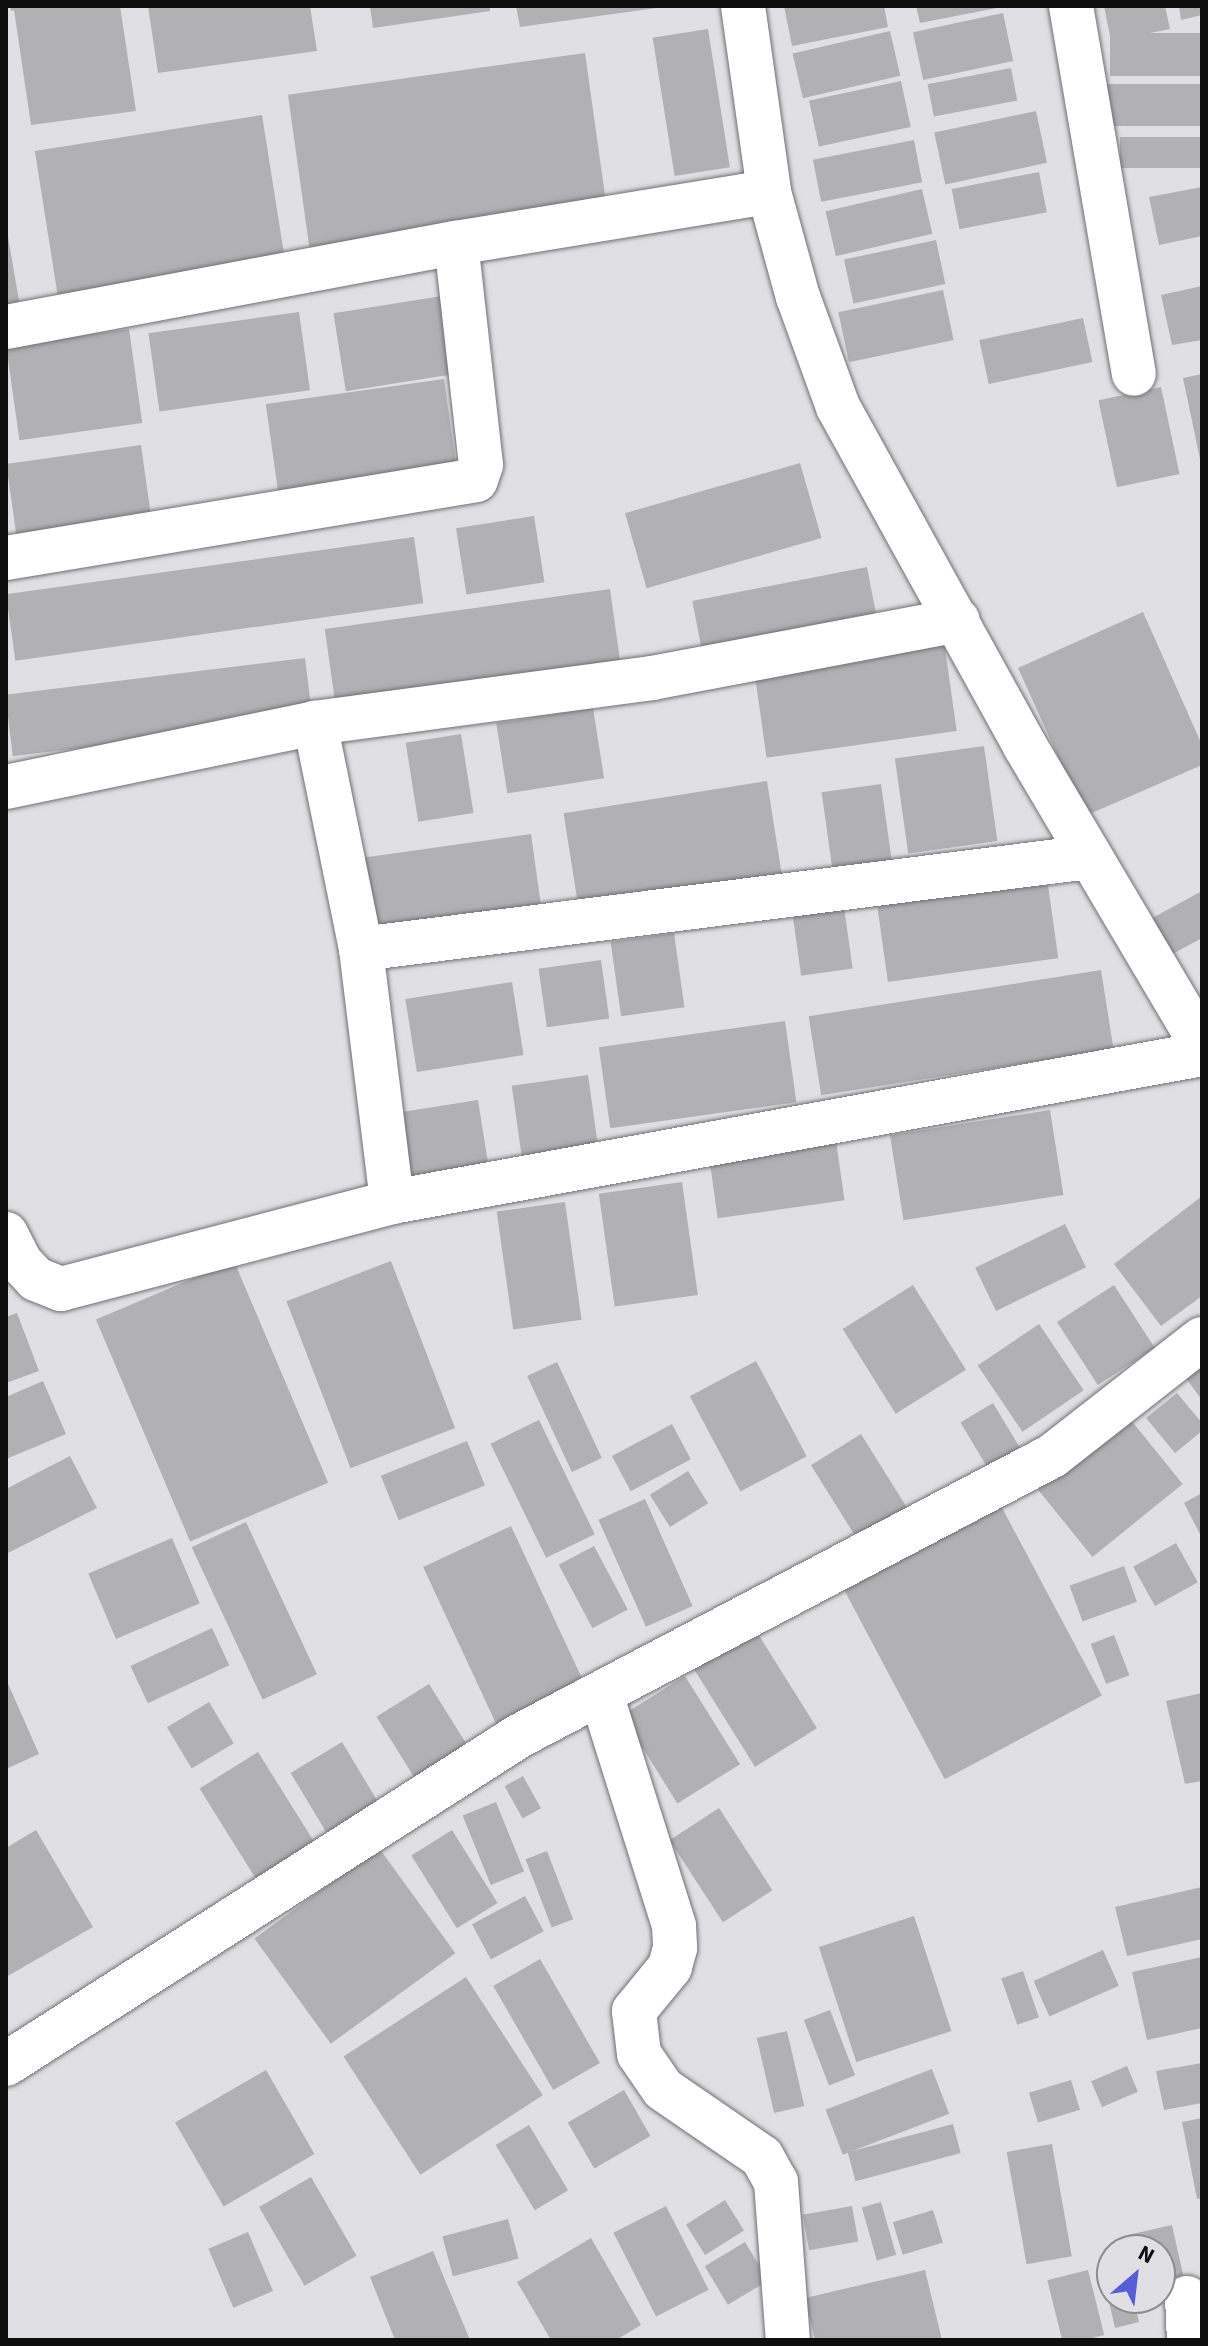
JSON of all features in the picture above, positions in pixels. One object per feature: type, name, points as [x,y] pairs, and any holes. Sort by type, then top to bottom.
[{"type":"street","points":[[743,6],[769,192],[798,297],[838,407],[1025,746],[1202,1045]]},
{"type":"street","points":[[1071,6],[1134,374]]},
{"type":"street","points":[[6,327],[456,243],[769,192]]},
{"type":"street","points":[[6,558],[476,480],[481,465],[456,243]]},
{"type":"street","points":[[6,787],[315,723],[652,678],[958,620]]},
{"type":"street","points":[[315,723],[361,949],[392,1202]]},
{"type":"street","points":[[361,949],[1089,857]]},
{"type":"street","points":[[6,1234],[21,1263],[36,1279],[61,1289],[392,1202],[1202,1054]]},
{"type":"street","points":[[6,2064],[519,1736],[1052,1456],[1202,1339]]},
{"type":"street","points":[[601,1694],[674,1926],[675,1948],[670,1967],[634,2011],[639,2054],[663,2089],[762,2157],[776,2182],[788,2340]]},
{"type":"building","points":[[10,6],[120,6],[136,111],[31,125],[14,10],[11,11]]},
{"type":"building","points":[[148,6],[310,6],[317,51],[158,73]]},
{"type":"building","points":[[370,6],[490,6],[490,11],[373,28]]},
{"type":"building","points":[[516,6],[656,6],[656,8],[520,27]]},
{"type":"building","points":[[784,6],[884,6],[888,27],[792,46]]},
{"type":"building","points":[[916,6],[1002,6],[1002,7],[920,23]]},
{"type":"building","points":[[1104,6],[1165,6],[1170,29],[1111,41]]},
{"type":"building","points":[[1179,6],[1202,6],[1202,15],[1181,20]]},
{"type":"building","points":[[1003,13],[1013,61],[923,80],[913,32]]},
{"type":"building","points":[[708,29],[730,167],[675,176],[653,38]]},
{"type":"building","points":[[890,31],[900,76],[803,98],[793,53]]},
{"type":"building","points":[[1110,33],[1202,33],[1202,76],[1110,76]]},
{"type":"building","points":[[585,53],[607,207],[310,249],[288,95]]},
{"type":"building","points":[[1011,68],[1017,100],[934,117],[928,84]]},
{"type":"building","points":[[901,81],[911,127],[819,147],[809,101]]},
{"type":"building","points":[[1105,84],[1202,84],[1202,126],[1105,126]]},
{"type":"building","points":[[1036,111],[1047,163],[945,184],[934,133]]},
{"type":"building","points":[[262,115],[285,262],[58,298],[35,151]]},
{"type":"building","points":[[1120,137],[1202,137],[1202,168],[1120,168]]},
{"type":"building","points":[[914,140],[922,182],[821,202],[813,160]]},
{"type":"building","points":[[1039,172],[1047,212],[959,229],[952,189]]},
{"type":"building","points":[[1202,187],[1202,236],[1159,245],[1149,197]]},
{"type":"building","points":[[922,189],[932,234],[836,256],[826,211]]},
{"type":"building","points":[[6,225],[21,312],[6,314]]},
{"type":"building","points":[[936,240],[945,284],[853,304],[844,260]]},
{"type":"building","points":[[1202,286],[1202,340],[1172,345],[1161,295]]},
{"type":"building","points":[[943,290],[954,340],[849,362],[838,312]]},
{"type":"building","points":[[448,295],[460,373],[346,391],[333,313]]},
{"type":"building","points":[[299,312],[310,390],[159,411],[148,333]]},
{"type":"building","points":[[1083,318],[1092,362],[989,384],[979,340]]},
{"type":"building","points":[[129,329],[142,423],[19,440],[6,346]]},
{"type":"building","points":[[1202,374],[1202,463],[1201,464],[1183,378]]},
{"type":"building","points":[[444,379],[457,475],[279,500],[266,404]]},
{"type":"building","points":[[1161,387],[1180,474],[1117,487],[1098,400]]},
{"type":"building","points":[[141,445],[152,522],[17,541],[6,464]]},
{"type":"building","points":[[800,463],[821,538],[647,588],[625,513]]},
{"type":"building","points":[[534,516],[544,582],[466,595],[456,528]]},
{"type":"building","points":[[414,537],[423,603],[15,661],[6,594]]},
{"type":"building","points":[[867,567],[879,627],[704,661],[692,601]]},
{"type":"building","points":[[610,589],[622,677],[337,717],[325,629]]},
{"type":"building","points":[[1143,612],[1202,745],[1202,765],[1085,816],[1018,668]]},
{"type":"building","points":[[944,641],[957,731],[767,758],[754,668]]},
{"type":"building","points":[[305,658],[313,720],[13,756],[6,695]]},
{"type":"building","points":[[593,708],[604,778],[507,793],[496,723]]},
{"type":"building","points":[[461,734],[474,813],[418,822],[406,743]]},
{"type":"building","points":[[984,746],[997,841],[908,854],[895,759]]},
{"type":"building","points":[[767,781],[784,887],[580,919],[564,813]]},
{"type":"building","points":[[881,784],[894,878],[835,886],[822,792]]},
{"type":"building","points":[[531,834],[543,921],[368,946],[356,859]]},
{"type":"building","points":[[1046,871],[1058,958],[888,982],[876,895]]},
{"type":"building","points":[[1202,891],[1202,938],[1154,964],[1134,928]]},
{"type":"building","points":[[844,907],[853,968],[801,976],[793,914]]},
{"type":"building","points":[[674,933],[684,1007],[621,1016],[611,942]]},
{"type":"building","points":[[601,960],[609,1018],[547,1027],[539,969]]},
{"type":"building","points":[[1101,970],[1114,1049],[821,1095],[809,1016]]},
{"type":"building","points":[[512,982],[524,1055],[417,1072],[405,999]]},
{"type":"building","points":[[785,1021],[796,1102],[610,1128],[599,1047]]},
{"type":"building","points":[[588,1075],[599,1151],[522,1162],[512,1086]]},
{"type":"building","points":[[478,1100],[490,1178],[409,1191],[397,1113]]},
{"type":"building","points":[[1050,1110],[1063,1195],[903,1220],[890,1135]]},
{"type":"building","points":[[835,1133],[844,1200],[718,1218],[708,1151]]},
{"type":"building","points":[[682,1182],[698,1295],[615,1307],[599,1194]]},
{"type":"building","points":[[1202,1196],[1202,1296],[1161,1326],[1114,1264]]},
{"type":"building","points":[[565,1202],[582,1320],[513,1329],[497,1212]]},
{"type":"building","points":[[1065,1224],[1086,1267],[996,1311],[975,1268]]},
{"type":"building","points":[[234,1261],[328,1483],[190,1541],[96,1320]]},
{"type":"building","points":[[391,1261],[455,1428],[351,1468],[286,1301]]},
{"type":"building","points":[[913,1285],[966,1370],[896,1414],[843,1329]]},
{"type":"building","points":[[1114,1285],[1155,1348],[1098,1385],[1057,1322]]},
{"type":"building","points":[[17,1313],[39,1371],[6,1383],[6,1317]]},
{"type":"building","points":[[1039,1324],[1084,1390],[1022,1432],[978,1365]]},
{"type":"building","points":[[1202,1357],[1202,1400],[1182,1373]]},
{"type":"building","points":[[756,1361],[807,1456],[740,1492],[690,1396]]},
{"type":"building","points":[[557,1362],[602,1458],[572,1472],[527,1376]]},
{"type":"building","points":[[43,1381],[66,1434],[6,1459],[6,1397]]},
{"type":"building","points":[[1177,1393],[1202,1423],[1202,1431],[1175,1453],[1146,1418]]},
{"type":"building","points":[[993,1403],[1026,1459],[994,1478],[960,1423]]},
{"type":"building","points":[[1126,1414],[1183,1484],[1092,1557],[1036,1487]]},
{"type":"building","points":[[539,1420],[595,1534],[546,1558],[490,1444]]},
{"type":"building","points":[[672,1424],[691,1459],[631,1491],[612,1456]]},
{"type":"building","points":[[861,1434],[909,1511],[859,1542],[811,1465]]},
{"type":"building","points":[[467,1441],[485,1486],[399,1520],[381,1476]]},
{"type":"building","points":[[70,1456],[97,1508],[6,1554],[6,1489]]},
{"type":"building","points":[[688,1471],[708,1503],[670,1527],[650,1495]]},
{"type":"building","points":[[1202,1493],[1202,1538],[1184,1503]]},
{"type":"building","points":[[645,1499],[693,1606],[646,1627],[598,1520]]},
{"type":"building","points":[[1000,1504],[1102,1696],[945,1779],[843,1588]]},
{"type":"building","points":[[246,1522],[317,1674],[263,1700],[192,1547]]},
{"type":"building","points":[[511,1526],[587,1689],[499,1730],[423,1567]]},
{"type":"building","points":[[172,1538],[200,1603],[116,1639],[88,1574]]},
{"type":"building","points":[[1176,1543],[1198,1582],[1155,1606],[1133,1567]]},
{"type":"building","points":[[594,1546],[628,1610],[592,1628],[559,1565]]},
{"type":"building","points":[[1124,1566],[1137,1602],[1082,1622],[1069,1586]]},
{"type":"building","points":[[212,1628],[229,1665],[148,1703],[130,1666]]},
{"type":"building","points":[[755,1629],[817,1728],[755,1767],[693,1668]]},
{"type":"building","points":[[1114,1635],[1129,1675],[1106,1684],[1091,1644]]},
{"type":"building","points":[[685,1676],[740,1764],[677,1803],[622,1715]]},
{"type":"building","points":[[6,1679],[39,1754],[6,1769]]},
{"type":"building","points":[[429,1684],[468,1747],[416,1780],[376,1717]]},
{"type":"building","points":[[1202,1693],[1202,1781],[1185,1784],[1166,1701]]},
{"type":"building","points":[[209,1702],[234,1743],[192,1768],[167,1727]]},
{"type":"building","points":[[342,1742],[381,1807],[330,1838],[291,1773]]},
{"type":"building","points":[[258,1752],[315,1843],[256,1879],[199,1789]]},
{"type":"building","points":[[523,1776],[541,1808],[523,1819],[505,1786]]},
{"type":"building","points":[[496,1802],[524,1872],[491,1885],[463,1815]]},
{"type":"building","points":[[719,1808],[772,1890],[723,1922],[670,1840]]},
{"type":"building","points":[[36,1830],[93,1927],[6,1977],[6,1848]]},
{"type":"building","points":[[452,1830],[498,1903],[457,1928],[411,1855]]},
{"type":"building","points":[[379,1848],[455,1953],[331,2044],[254,1939]]},
{"type":"building","points":[[547,1851],[573,1919],[552,1927],[526,1859]]},
{"type":"building","points":[[1202,1887],[1202,1939],[1127,1956],[1115,1907]]},
{"type":"building","points":[[525,1896],[544,1931],[491,1959],[472,1924]]},
{"type":"building","points":[[914,1916],[951,2031],[856,2062],[819,1947]]},
{"type":"building","points":[[1103,1950],[1119,1986],[1049,2017],[1034,1981]]},
{"type":"building","points":[[1202,1957],[1202,2028],[1147,2040],[1132,1972]]},
{"type":"building","points":[[540,1959],[600,2063],[553,2090],[493,1986]]},
{"type":"building","points":[[1023,1971],[1039,2017],[1017,2025],[1001,1978]]},
{"type":"building","points":[[466,1977],[543,2095],[420,2175],[344,2057]]},
{"type":"building","points":[[830,2010],[855,2075],[829,2085],[804,2020]]},
{"type":"building","points":[[787,2031],[804,2106],[774,2113],[757,2038]]},
{"type":"building","points":[[1202,2063],[1202,2103],[1164,2110],[1156,2071]]},
{"type":"building","points":[[1127,2066],[1138,2092],[1102,2107],[1091,2081]]},
{"type":"building","points":[[932,2069],[949,2114],[843,2155],[826,2110]]},
{"type":"building","points":[[266,2070],[314,2154],[224,2207],[175,2122]]},
{"type":"building","points":[[1071,2080],[1080,2110],[1038,2123],[1029,2093]]},
{"type":"building","points":[[624,2090],[650,2136],[594,2168],[568,2122]]},
{"type":"building","points":[[1202,2118],[1202,2198],[1197,2199],[1182,2122]]},
{"type":"building","points":[[953,2124],[961,2153],[855,2181],[848,2152]]},
{"type":"building","points":[[529,2125],[568,2190],[535,2210],[496,2145]]},
{"type":"building","points":[[1052,2144],[1072,2256],[1026,2264],[1007,2152]]},
{"type":"building","points":[[311,2177],[356,2256],[305,2286],[259,2207]]},
{"type":"building","points":[[725,2200],[744,2231],[705,2255],[686,2224]]},
{"type":"building","points":[[881,2202],[896,2255],[877,2260],[862,2208]]},
{"type":"building","points":[[666,2206],[709,2290],[656,2317],[613,2233]]},
{"type":"building","points":[[852,2206],[858,2241],[809,2250],[803,2215]]},
{"type":"building","points":[[933,2210],[943,2243],[903,2255],[893,2222]]},
{"type":"building","points":[[508,2219],[519,2259],[453,2276],[442,2237]]},
{"type":"building","points":[[1172,2225],[1174,2234],[1132,2234]]},
{"type":"building","points":[[248,2232],[273,2291],[233,2308],[208,2249]]},
{"type":"building","points":[[591,2238],[641,2325],[616,2340],[551,2340],[517,2282]]},
{"type":"building","points":[[745,2242],[768,2281],[728,2305],[705,2266]]},
{"type":"building","points":[[1176,2243],[1184,2279],[1176,2281]]},
{"type":"building","points":[[433,2251],[470,2340],[395,2340],[370,2277]]},
{"type":"building","points":[[925,2270],[942,2340],[815,2340],[805,2298]]},
{"type":"building","points":[[1088,2270],[1096,2314],[1099,2314],[1104,2335],[1084,2340],[1062,2340],[1047,2280]]},
{"type":"building","points":[[1112,2314],[1137,2314],[1139,2322],[1115,2328]]}]
